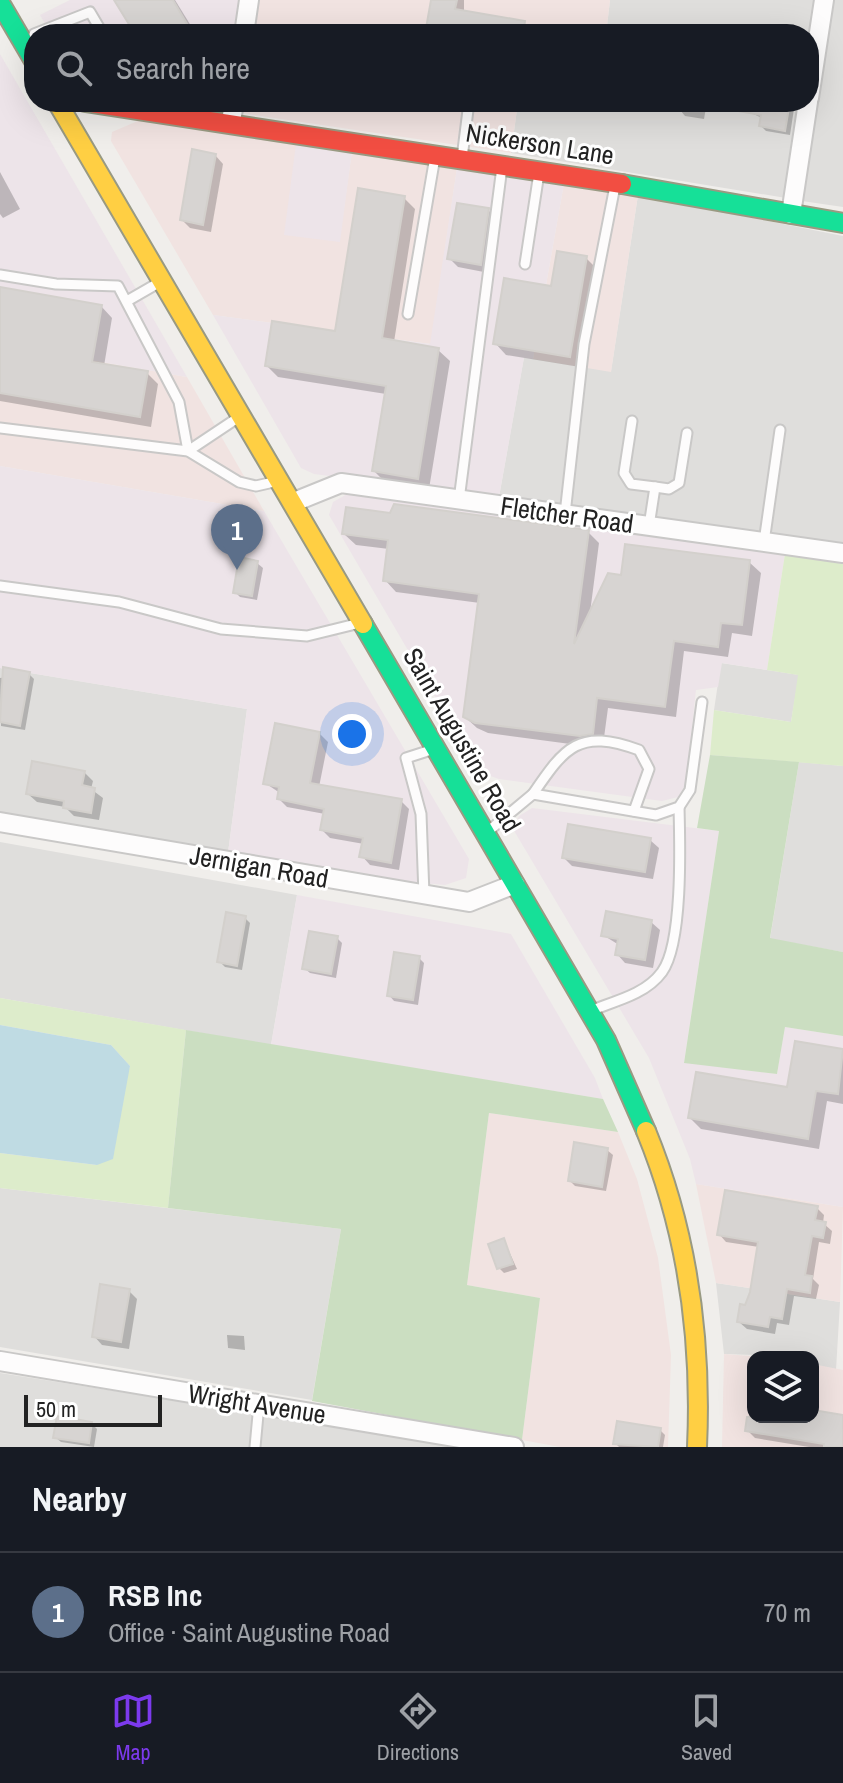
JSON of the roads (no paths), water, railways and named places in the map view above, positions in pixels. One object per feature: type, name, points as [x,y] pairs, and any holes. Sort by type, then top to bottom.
[{"type":"main road","points":[[0,3],[24,29]]},
{"type":"main road","name":"Saint Augustine Road","points":[[63,112],[437,748],[589,1011],[629,1087],[660,1161],[692,1286],[700,1345],[697,1447]]},
{"type":"main road","name":"Nickerson Lane","points":[[161,112],[616,182],[843,223]]},
{"type":"street","points":[[245,24],[249,0]]},
{"type":"street","points":[[819,33],[824,0]]},
{"type":"street","points":[[231,122],[232,112]]},
{"type":"street","points":[[791,214],[807,112]]},
{"type":"street","name":"Fletcher Road","points":[[294,502],[341,483],[843,553]]},
{"type":"street","name":"Jernigan Road","points":[[0,822],[469,902],[515,884]]},
{"type":"street","name":"Wright Avenue","points":[[0,1361],[514,1447]]},
{"type":"lane","points":[[60,24],[90,12],[97,24]]},
{"type":"lane","points":[[462,158],[468,112]]},
{"type":"lane","points":[[408,314],[435,154]]},
{"type":"lane","points":[[459,500],[503,164]]},
{"type":"lane","points":[[525,264],[540,170]]},
{"type":"lane","points":[[565,514],[584,344],[616,182]]},
{"type":"lane","points":[[0,275],[56,284],[118,286],[179,402],[188,451]]},
{"type":"lane","points":[[127,301],[163,280]]},
{"type":"lane","points":[[188,451],[220,426],[242,415]]},
{"type":"lane","points":[[632,421],[624,473],[631,484],[669,489],[679,483],[687,433]]},
{"type":"lane","points":[[0,428],[188,451],[239,482],[256,486],[281,480]]},
{"type":"lane","points":[[764,542],[780,430]]},
{"type":"lane","points":[[649,526],[655,487]]},
{"type":"lane","points":[[0,586],[119,602],[221,629],[307,636],[363,622]]},
{"type":"lane","points":[[589,1011],[640,992],[662,972],[671,950],[680,865],[679,807],[690,790],[702,702]]},
{"type":"lane","points":[[486,833],[533,794],[571,746],[596,741],[619,743],[639,750],[649,769],[634,811]]},
{"type":"lane","points":[[424,895],[421,814],[406,758],[437,748]]},
{"type":"lane","points":[[533,794],[656,815],[679,807]]},
{"type":"lane","points":[[255,1447],[259,1404]]},
{"type":"water","points":[[0,1025],[111,1045],[130,1066],[113,1159],[97,1165],[0,1153]]},
{"type":"place","name":"RSB Inc","points":[[237,570]]}]
